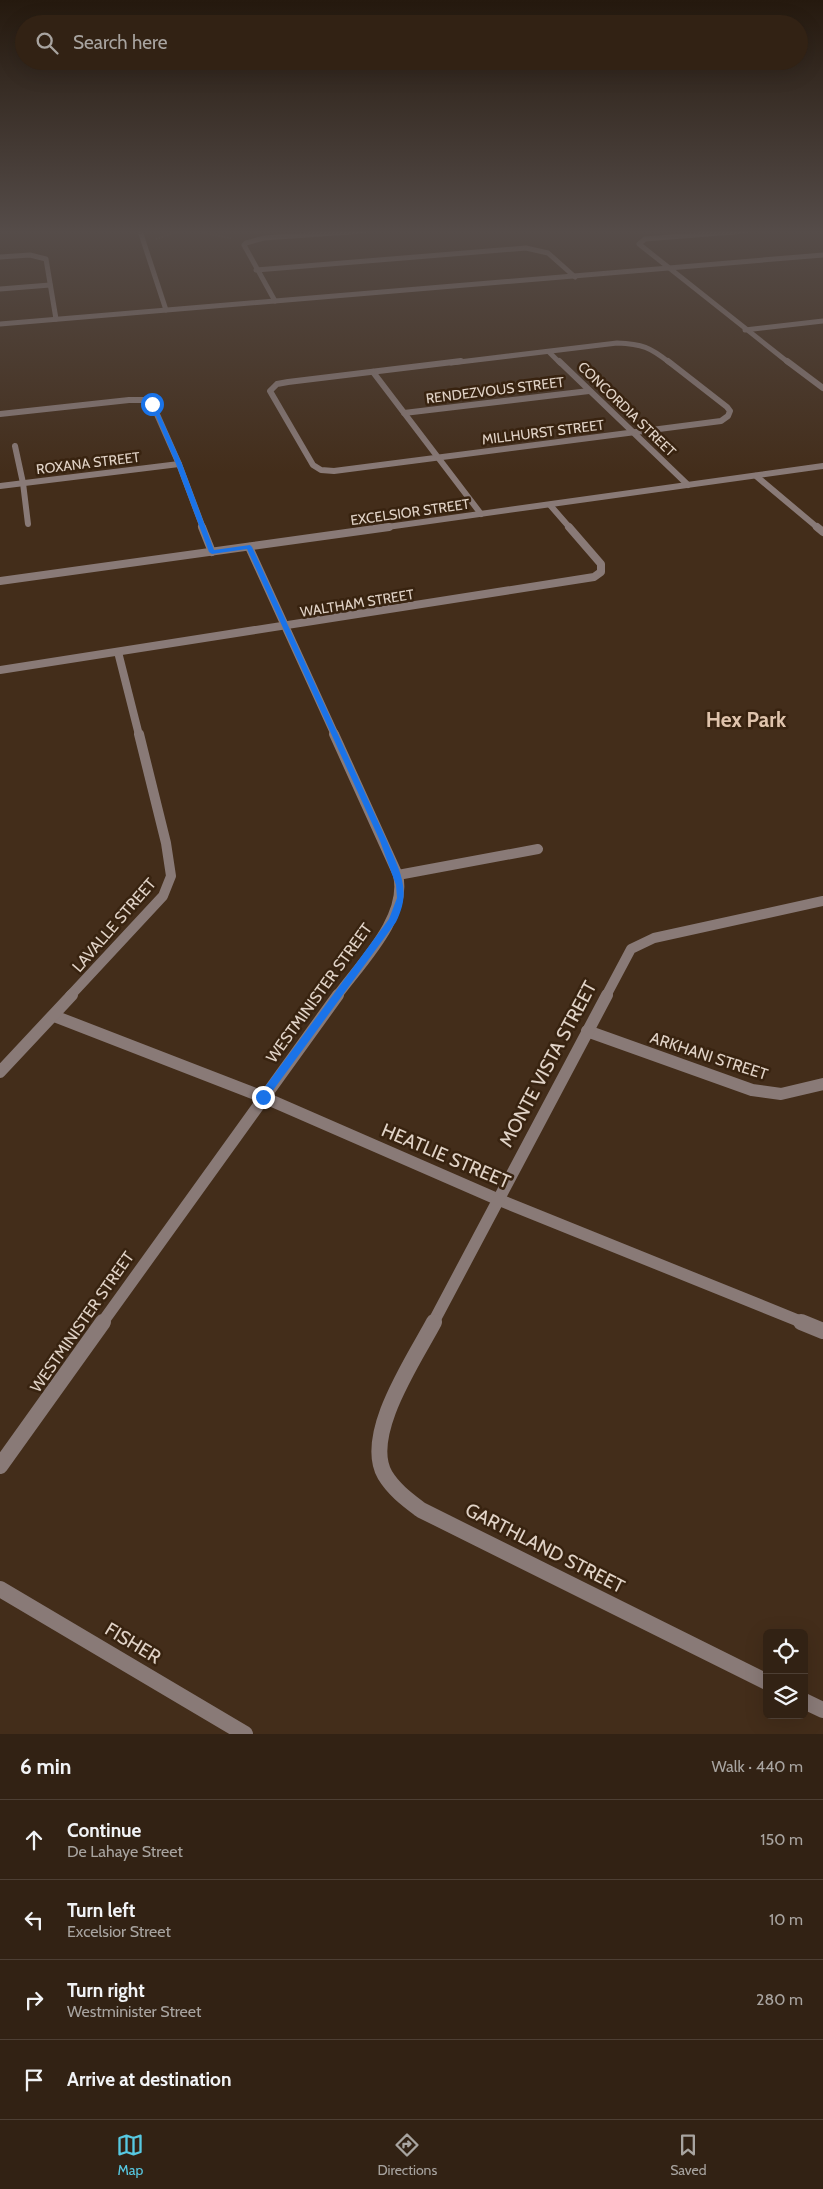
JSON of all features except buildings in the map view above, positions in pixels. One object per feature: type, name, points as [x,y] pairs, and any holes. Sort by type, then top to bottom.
[{"type":"street","points":[[55,312],[56,319]]},
{"type":"street","points":[[0,324],[143,312]]},
{"type":"street","points":[[722,312],[823,388]]},
{"type":"street","points":[[745,330],[823,321]]},
{"type":"street","name":"MILLHURST STREET","points":[[373,372],[282,383],[271,389],[271,394],[313,465],[327,471],[350,470],[721,421],[730,414],[727,407],[647,346],[634,343],[617,343],[549,352]]},
{"type":"street","points":[[373,372],[549,352]]},
{"type":"street","name":"CONCORDIA STREET","points":[[549,352],[636,433],[688,485]]},
{"type":"street","points":[[373,372],[481,514]]},
{"type":"street","name":"RENDEZVOUS STREET","points":[[404,413],[589,391]]},
{"type":"street","points":[[0,414],[118,401],[144,400],[155,406],[212,552]]},
{"type":"street","points":[[15,446],[24,483],[28,524]]},
{"type":"street","name":"ROXANA STREET","points":[[0,486],[179,464]]},
{"type":"street","name":"EXCELSIOR STREET","points":[[0,582],[823,466]]},
{"type":"street","points":[[756,476],[823,532]]},
{"type":"street","name":"WALTHAM STREET","points":[[0,670],[594,577],[601,572],[600,564],[550,505]]},
{"type":"street","name":"WESTMINISTER STREET","points":[[0,1466],[263,1097],[393,920],[401,898],[398,875],[250,547]]},
{"type":"street","name":"LAVALLE STREET","points":[[0,1072],[54,1016],[163,896],[171,876],[166,843],[118,652]]},
{"type":"street","points":[[398,875],[538,849]]},
{"type":"street","name":"MONTE VISTA STREET","points":[[393,1399],[626,957],[638,944],[654,938],[823,902]]},
{"type":"street","name":"HEATLIE STREET","points":[[54,1016],[263,1097],[498,1200],[823,1332]]},
{"type":"street","name":"ARKHANI STREET","points":[[587,1031],[752,1090],[780,1094],[823,1084]]},
{"type":"street","name":"GARTHLAND STREET","points":[[393,1399],[379,1444],[379,1460],[384,1474],[404,1498],[421,1510],[763,1680]]},
{"type":"street","name":"FISHER","points":[[0,1589],[245,1734]]},
{"type":"street","points":[[808,1703],[823,1710]]},
{"type":"district","name":"Hex Park","points":[[746,719]]},
{"type":"route","points":[[152,404],[155,406],[179,464],[212,552],[250,547],[384,841],[401,885],[401,898],[393,920],[263,1097]]}]
